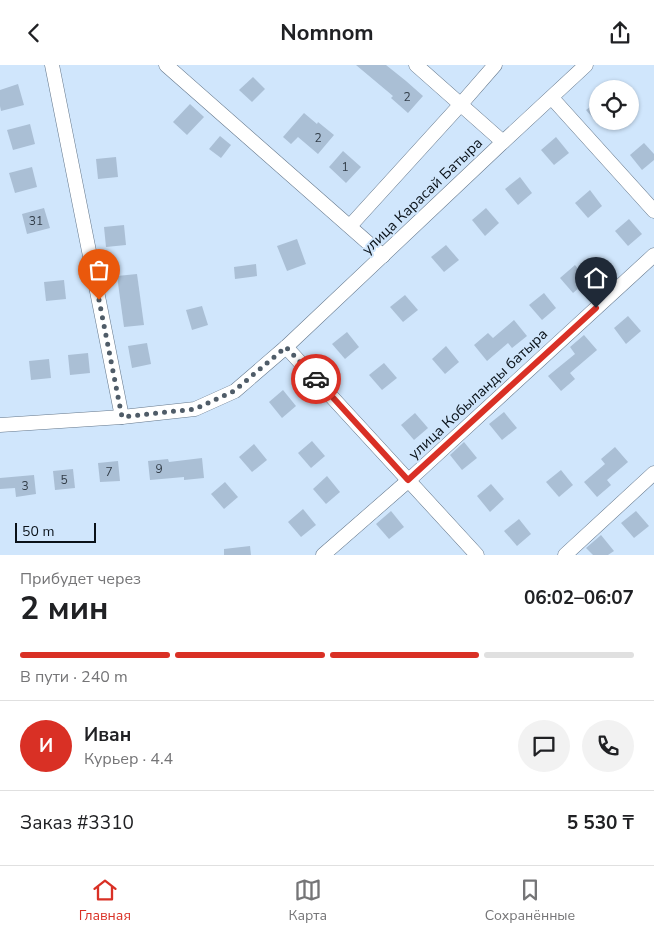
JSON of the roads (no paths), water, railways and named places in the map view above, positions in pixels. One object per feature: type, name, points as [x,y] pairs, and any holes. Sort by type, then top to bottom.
[{"type":"street","points":[[52,65],[122,417]]},
{"type":"street","points":[[166,65],[383,256]]},
{"type":"street","points":[[416,65],[502,142]]},
{"type":"street","points":[[350,226],[495,65]]},
{"type":"street","name":"улица Карасай Батыра","points":[[0,425],[122,417],[195,409],[234,391],[286,347],[586,65]]},
{"type":"street","points":[[552,98],[654,211]]},
{"type":"street","name":"улица Кобыланды батыра","points":[[324,555],[654,255]]},
{"type":"street","points":[[286,347],[477,555]]},
{"type":"street","points":[[565,555],[654,473]]}]
